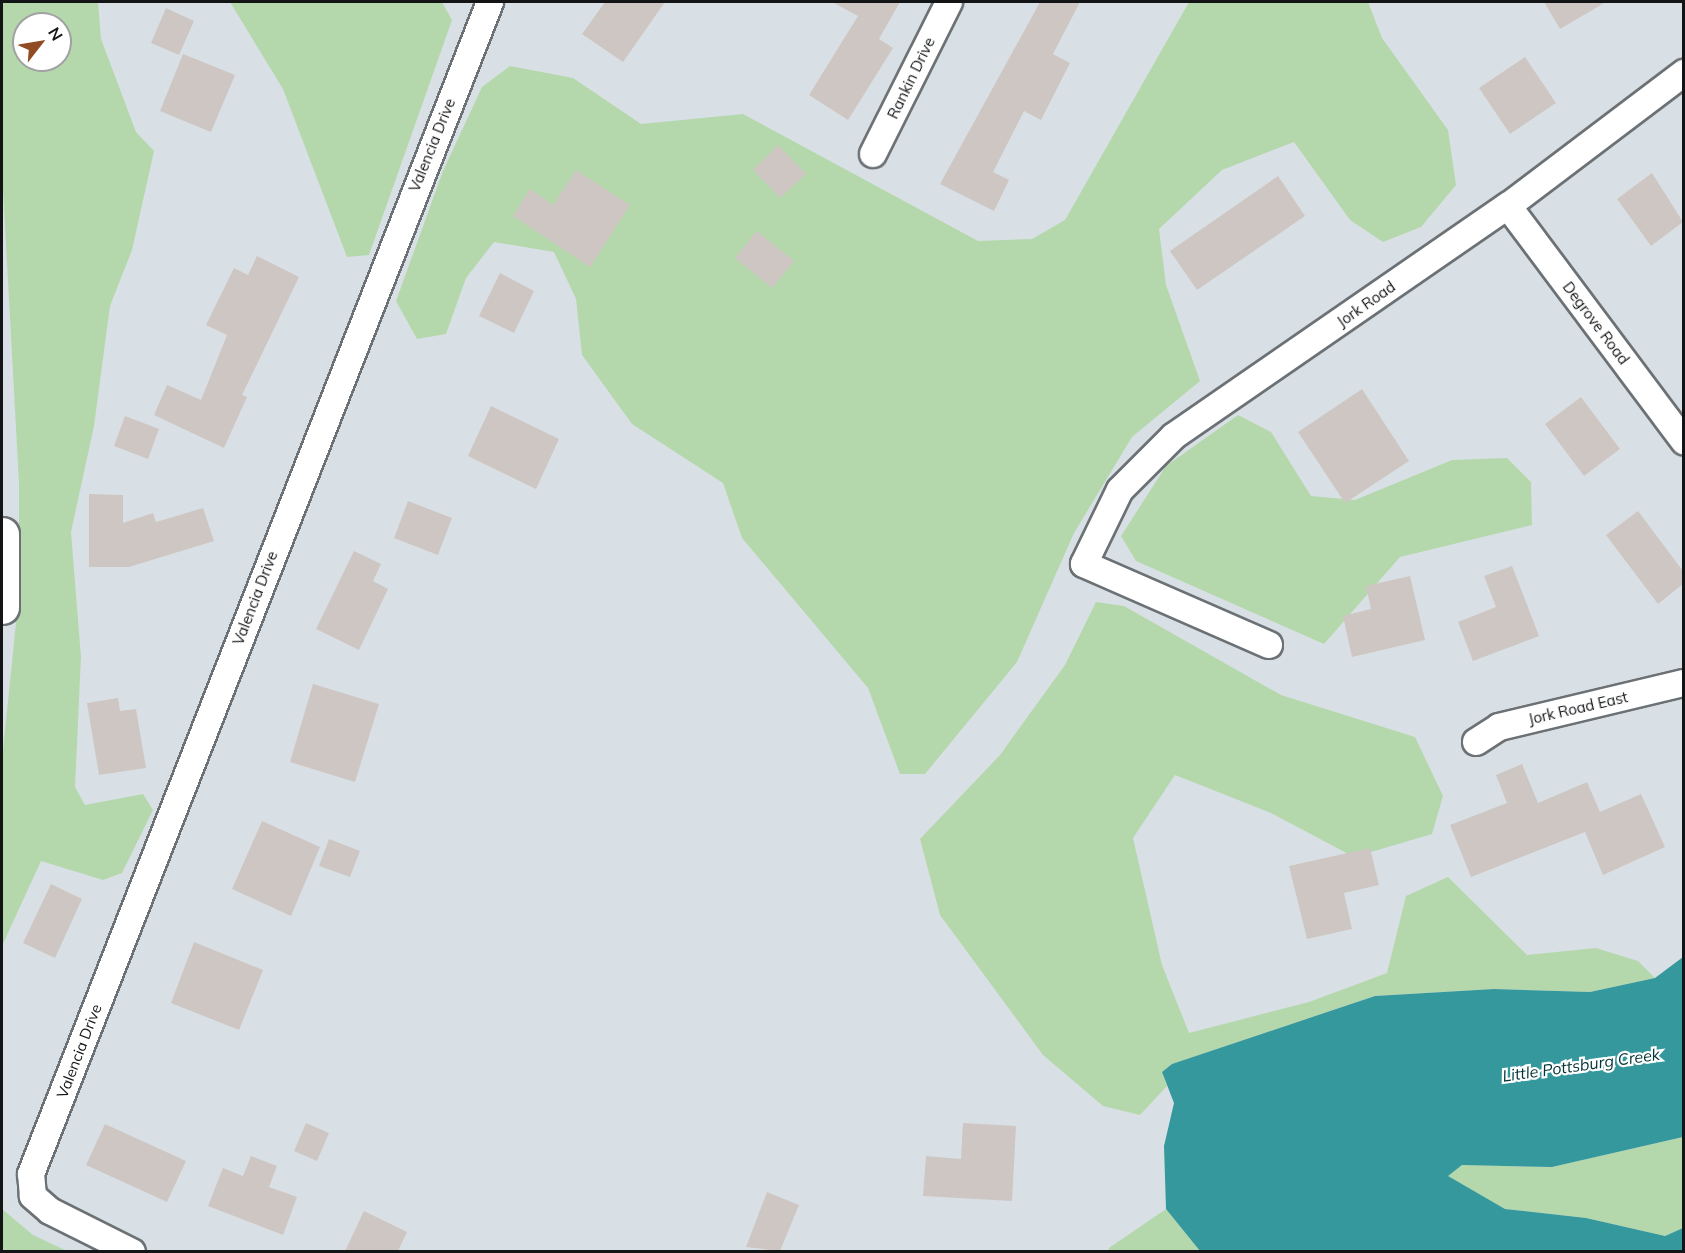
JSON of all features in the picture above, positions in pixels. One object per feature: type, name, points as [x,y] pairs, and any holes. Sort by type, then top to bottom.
[{"type":"highway","points":[[2,534],[2,607]]},
{"type":"street","name":"Valencia Drive","points":[[132,1251],[68,1225],[33,1196],[31,1174],[490,2]]},
{"type":"street","name":"Rankin Drive","points":[[873,154],[949,2]]},
{"type":"street","name":"Jork Road","points":[[1269,645],[1084,564],[1120,490],[1174,436],[1508,206],[1683,74]]},
{"type":"street","name":"Degrove Road","points":[[1508,206],[1683,441]]},
{"type":"street","name":"Jork Road East","points":[[1476,742],[1499,727],[1683,683]]},
{"type":"green space","points":[[2,2],[98,2],[101,39],[136,132],[154,151],[132,250],[110,306],[94,426],[71,532],[81,657],[75,787],[85,805],[143,794],[153,810],[122,873],[103,880],[41,861],[2,946],[2,759],[19,594],[19,483],[2,172]]},
{"type":"green space","points":[[230,2],[442,2],[452,20],[369,255],[347,257],[283,89]]},
{"type":"green space","points":[[1189,2],[1368,2],[1382,38],[1448,130],[1456,185],[1421,227],[1383,242],[1350,220],[1294,142],[1222,170],[1159,229],[1166,285],[1200,381],[1132,437],[1074,533],[1017,662],[925,774],[900,774],[868,688],[742,538],[723,483],[632,424],[582,355],[576,299],[554,252],[494,242],[466,278],[446,334],[417,339],[396,301],[443,171],[482,87],[510,66],[573,78],[641,124],[743,114],[978,241],[1032,239],[1065,220]]},
{"type":"green space","points":[[1238,415],[1271,432],[1311,496],[1355,500],[1452,460],[1507,458],[1531,482],[1532,525],[1400,557],[1324,644],[1136,561],[1121,536],[1166,466]]},
{"type":"green space","points":[[1096,602],[1124,606],[1281,695],[1415,737],[1443,796],[1432,834],[1354,857],[1271,813],[1175,775],[1133,838],[1162,965],[1189,1033],[1309,1002],[1387,973],[1406,896],[1448,877],[1527,955],[1596,948],[1638,961],[1655,978],[1590,992],[1494,989],[1375,996],[1172,1064],[1162,1072],[1167,1086],[1140,1115],[1103,1106],[1043,1055],[940,915],[920,839],[1000,755],[1065,665]]},
{"type":"green space","points":[[1683,1137],[1683,1228],[1665,1236],[1586,1218],[1505,1209],[1447,1176],[1462,1165],[1552,1167]]},
{"type":"green space","points":[[2,1209],[33,1235],[67,1251],[2,1251]]},
{"type":"green space","points":[[1166,1209],[1200,1251],[1108,1252],[1109,1248]]},
{"type":"water","name":"Little Pottsburg Creek","points":[[1683,957],[1683,1137],[1552,1167],[1462,1165],[1448,1176],[1505,1209],[1586,1218],[1665,1236],[1683,1228],[1683,1251],[1200,1251],[1166,1209],[1164,1146],[1174,1103],[1162,1072],[1172,1064],[1375,996],[1494,989],[1590,992],[1655,978]]},
{"type":"building","points":[[605,2],[665,2],[623,62],[582,34]]},
{"type":"building","points":[[832,2],[900,2],[879,39],[893,48],[848,120],[809,95],[858,16]]},
{"type":"building","points":[[1040,2],[1080,2],[1053,54],[1070,63],[1041,120],[1024,111],[993,172],[1009,180],[994,211],[940,184]]},
{"type":"building","points":[[1544,2],[1606,2],[1560,29]]},
{"type":"building","points":[[166,8],[194,21],[179,55],[151,43]]},
{"type":"building","points":[[183,54],[235,75],[211,132],[160,111]]},
{"type":"building","points":[[1525,57],[1556,103],[1510,134],[1479,88]]},
{"type":"building","points":[[778,145],[806,174],[780,198],[753,170]]},
{"type":"building","points":[[576,170],[630,205],[590,267],[513,216],[530,189],[553,205]]},
{"type":"building","points":[[1652,173],[1683,222],[1651,246],[1617,199]]},
{"type":"building","points":[[1278,176],[1305,216],[1197,290],[1170,251]]},
{"type":"building","points":[[757,231],[794,261],[772,288],[735,258]]},
{"type":"building","points":[[257,256],[299,277],[242,395],[247,397],[224,448],[154,415],[167,385],[201,400],[227,335],[206,325],[234,268],[248,275]]},
{"type":"building","points":[[500,273],[534,291],[514,333],[479,316]]},
{"type":"building","points":[[1362,389],[1409,461],[1345,503],[1298,432]]},
{"type":"building","points":[[1581,397],[1620,449],[1584,476],[1545,424]]},
{"type":"building","points":[[491,406],[559,439],[536,489],[468,456]]},
{"type":"building","points":[[125,416],[159,429],[148,459],[114,446]]},
{"type":"building","points":[[89,494],[123,495],[123,523],[153,513],[156,522],[203,508],[214,541],[129,567],[89,567]]},
{"type":"building","points":[[408,501],[452,518],[438,555],[394,538]]},
{"type":"building","points":[[1638,511],[1683,571],[1683,584],[1658,604],[1606,535]]},
{"type":"building","points":[[354,551],[381,564],[373,581],[388,589],[359,650],[316,629]]},
{"type":"building","points":[[1512,566],[1539,636],[1473,661],[1458,622],[1496,607],[1484,576]]},
{"type":"building","points":[[1410,576],[1425,640],[1352,657],[1343,616],[1371,609],[1366,586]]},
{"type":"building","points":[[313,684],[379,704],[355,782],[290,762]]},
{"type":"building","points":[[118,698],[120,711],[136,709],[146,768],[99,775],[87,703]]},
{"type":"building","points":[[1522,764],[1538,803],[1587,782],[1600,812],[1641,794],[1665,847],[1603,875],[1585,832],[1471,877],[1450,825],[1507,803],[1496,775]]},
{"type":"building","points":[[262,821],[320,847],[291,916],[232,889]]},
{"type":"building","points":[[329,839],[360,851],[350,877],[319,866]]},
{"type":"building","points":[[1370,848],[1379,885],[1344,893],[1352,929],[1307,939],[1289,866]]},
{"type":"building","points":[[51,884],[82,899],[55,958],[23,943]]},
{"type":"building","points":[[194,942],[263,970],[239,1030],[171,1003]]},
{"type":"building","points":[[306,1123],[329,1133],[317,1161],[294,1151]]},
{"type":"building","points":[[963,1123],[1016,1126],[1012,1201],[923,1196],[926,1156],[961,1159]]},
{"type":"building","points":[[105,1124],[186,1161],[167,1202],[86,1165]]},
{"type":"building","points":[[251,1156],[277,1166],[269,1187],[297,1197],[283,1235],[208,1206],[223,1168],[243,1176]]},
{"type":"building","points":[[767,1192],[799,1205],[780,1251],[746,1247]]},
{"type":"building","points":[[364,1211],[407,1232],[398,1251],[345,1251]]}]
